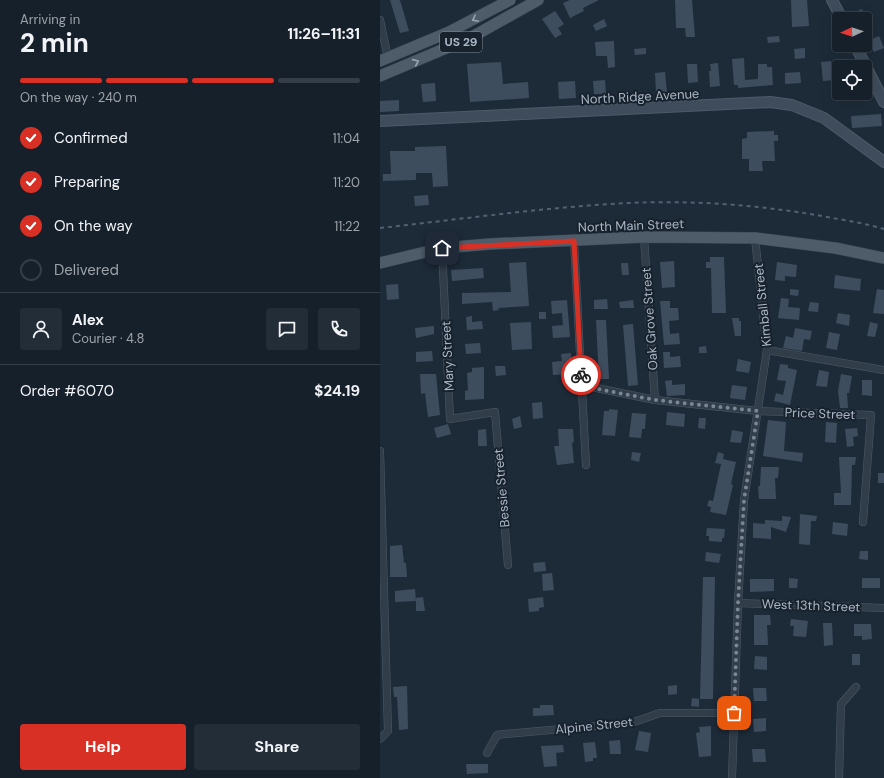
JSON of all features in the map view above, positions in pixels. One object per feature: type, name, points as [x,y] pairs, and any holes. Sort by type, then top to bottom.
[{"type":"main road","name":"US 29","points":[[384,59],[449,32],[510,0]]},
{"type":"main road","name":"US 29","points":[[380,76],[470,38],[538,0]]},
{"type":"main road","name":"North Main Street","points":[[380,263],[442,248],[644,237],[755,238],[835,248],[884,258]]},
{"type":"street","points":[[832,0],[838,12]]},
{"type":"street","points":[[380,20],[384,59]]},
{"type":"street","points":[[859,52],[884,102]]},
{"type":"street","name":"North Ridge Avenue","points":[[380,121],[770,102],[792,105],[824,118],[884,162]]},
{"type":"street","name":"Oak Grove Street","points":[[644,237],[655,400]]},
{"type":"street","name":"Kimball Street","points":[[732,778],[738,603],[744,500],[767,350],[755,238]]},
{"type":"street","points":[[574,241],[586,465]]},
{"type":"street","name":"Mary Street","points":[[442,248],[450,419],[494,412]]},
{"type":"street","points":[[767,350],[884,370]]},
{"type":"street","points":[[582,386],[655,400],[758,411]]},
{"type":"street","name":"Price Street","points":[[758,411],[870,415],[863,522]]},
{"type":"street","name":"Bessie Street","points":[[494,412],[508,565]]},
{"type":"street","points":[[380,451],[388,731],[380,739]]},
{"type":"street","name":"West 13th Street","points":[[738,603],[884,608]]},
{"type":"street","points":[[839,778],[841,704],[856,687]]},
{"type":"street","name":"Alpine Street","points":[[487,752],[497,735],[631,723],[660,713],[734,713]]},
{"type":"building","points":[[390,0],[400,0],[409,31],[400,33]]},
{"type":"building","points":[[570,0],[599,0],[583,8],[584,11],[570,18],[563,3]]},
{"type":"building","points":[[675,0],[692,0],[695,37],[686,37],[685,28],[676,28]]},
{"type":"building","points":[[791,0],[807,0],[809,26],[792,27]]},
{"type":"building","points":[[862,9],[864,12],[855,12]]},
{"type":"building","points":[[555,11],[564,24],[558,28],[562,34],[555,38],[542,19]]},
{"type":"building","points":[[604,19],[607,26],[596,31],[593,25]]},
{"type":"building","points":[[779,36],[780,42],[768,43],[767,37]]},
{"type":"building","points":[[879,36],[884,48],[874,52],[872,48],[872,39]]},
{"type":"building","points":[[614,41],[615,67],[608,68],[607,56],[596,56],[595,42]]},
{"type":"building","points":[[646,48],[646,54],[635,55],[634,49]]},
{"type":"building","points":[[805,48],[805,58],[795,59],[794,49]]},
{"type":"building","points":[[744,58],[745,80],[758,79],[758,64],[767,64],[767,67],[772,67],[773,85],[738,88],[738,85],[734,85],[732,59]]},
{"type":"building","points":[[831,61],[832,80],[823,81],[821,62]]},
{"type":"building","points":[[501,62],[503,84],[528,82],[529,98],[470,102],[467,64]]},
{"type":"building","points":[[718,63],[720,86],[710,87],[710,64]]},
{"type":"building","points":[[687,64],[697,64],[698,82],[688,83]]},
{"type":"building","points":[[665,72],[667,92],[656,93],[655,73]]},
{"type":"building","points":[[800,72],[801,83],[785,84],[785,73]]},
{"type":"building","points":[[605,80],[606,94],[594,94],[593,81]]},
{"type":"building","points":[[575,81],[576,98],[559,99],[558,82]]},
{"type":"building","points":[[435,83],[436,101],[423,102],[421,84]]},
{"type":"building","points":[[399,100],[399,111],[380,112],[380,101]]},
{"type":"building","points":[[881,114],[882,126],[852,128],[851,116]]},
{"type":"building","points":[[774,131],[774,135],[778,135],[778,141],[774,141],[775,161],[762,161],[763,171],[749,171],[749,159],[742,159],[742,139],[747,138],[747,132]]},
{"type":"building","points":[[446,146],[448,186],[433,187],[432,173],[416,173],[416,180],[383,181],[383,174],[391,174],[390,151],[415,151],[415,147]]},
{"type":"building","points":[[428,195],[429,205],[415,206],[414,196]]},
{"type":"building","points":[[710,257],[724,257],[726,313],[712,313],[711,268],[706,268],[706,262],[710,262]]},
{"type":"building","points":[[674,261],[675,287],[662,288],[660,262]]},
{"type":"building","points":[[526,262],[529,306],[498,308],[499,310],[493,311],[492,302],[462,304],[462,293],[511,292],[509,263]]},
{"type":"building","points":[[777,262],[797,265],[796,277],[785,276],[785,281],[775,280]]},
{"type":"building","points":[[621,263],[628,263],[629,275],[622,275]]},
{"type":"building","points":[[483,268],[484,278],[452,281],[451,270]]},
{"type":"building","points":[[835,275],[861,279],[860,291],[834,288]]},
{"type":"building","points":[[398,284],[399,299],[387,300],[386,285]]},
{"type":"building","points":[[790,289],[799,290],[798,296],[790,295]]},
{"type":"building","points":[[877,289],[884,290],[884,314],[873,313]]},
{"type":"building","points":[[781,298],[789,299],[788,307],[800,308],[799,320],[778,318]]},
{"type":"building","points":[[607,299],[608,309],[594,309],[594,300]]},
{"type":"building","points":[[567,300],[570,337],[553,338],[552,326],[563,325],[562,313],[552,314],[551,301]]},
{"type":"building","points":[[633,300],[634,308],[620,308],[619,302]]},
{"type":"building","points":[[660,301],[670,301],[670,308],[678,308],[679,320],[669,321],[670,334],[679,333],[680,344],[664,345]]},
{"type":"building","points":[[810,302],[819,303],[818,312],[808,311]]},
{"type":"building","points":[[539,312],[546,312],[546,319],[539,319]]},
{"type":"building","points":[[838,313],[850,315],[849,326],[836,323]]},
{"type":"building","points":[[472,316],[472,322],[482,321],[483,329],[467,330],[466,317]]},
{"type":"building","points":[[732,318],[739,318],[739,321],[741,321],[741,336],[735,336]]},
{"type":"building","points":[[596,320],[606,320],[609,379],[599,379]]},
{"type":"building","points":[[531,322],[532,349],[512,350],[510,323]]},
{"type":"building","points":[[870,322],[878,324],[875,337],[867,336]]},
{"type":"building","points":[[633,324],[638,385],[628,386],[623,325]]},
{"type":"building","points":[[434,326],[434,334],[416,338],[415,328]]},
{"type":"building","points":[[795,328],[812,331],[810,340],[804,339],[802,351],[783,348],[786,336],[793,338]]},
{"type":"building","points":[[829,332],[840,334],[837,350],[826,348]]},
{"type":"building","points":[[480,343],[481,353],[466,354],[465,344]]},
{"type":"building","points":[[706,346],[707,353],[699,353],[699,347]]},
{"type":"building","points":[[432,351],[433,361],[416,362],[416,352]]},
{"type":"building","points":[[663,352],[670,352],[670,357],[680,356],[681,367],[664,368]]},
{"type":"building","points":[[571,353],[572,374],[553,375],[552,362],[562,361],[561,354]]},
{"type":"building","points":[[738,359],[751,362],[749,373],[736,371]]},
{"type":"building","points":[[780,364],[788,365],[788,368],[797,370],[790,405],[774,401],[776,393],[783,395],[786,381],[777,380]]},
{"type":"building","points":[[495,366],[505,366],[506,375],[496,376]]},
{"type":"building","points":[[484,367],[484,399],[465,400],[465,391],[468,390],[467,373],[472,372],[472,368]]},
{"type":"building","points":[[819,370],[829,372],[827,387],[816,386]]},
{"type":"building","points":[[420,374],[436,374],[440,415],[428,417],[425,393],[421,394]]},
{"type":"building","points":[[841,374],[852,376],[849,393],[847,393],[848,408],[840,408],[838,391]]},
{"type":"building","points":[[672,380],[672,385],[685,384],[685,395],[667,396],[665,381]]},
{"type":"building","points":[[862,380],[872,380],[872,396],[862,395]]},
{"type":"building","points":[[732,385],[747,387],[745,400],[730,398]]},
{"type":"building","points":[[542,402],[543,418],[533,419],[532,403]]},
{"type":"building","points":[[609,409],[618,410],[615,436],[602,435],[604,411],[609,411]]},
{"type":"building","points":[[667,412],[685,414],[684,427],[666,425]]},
{"type":"building","points":[[632,413],[646,414],[645,429],[642,429],[641,438],[629,437]]},
{"type":"building","points":[[520,416],[522,427],[514,429],[512,419]]},
{"type":"building","points":[[699,418],[706,418],[705,429],[698,428]]},
{"type":"building","points":[[768,420],[786,422],[784,451],[803,453],[802,462],[763,456]]},
{"type":"building","points":[[826,422],[837,423],[836,443],[825,442]]},
{"type":"building","points":[[448,424],[451,434],[437,438],[434,428]]},
{"type":"building","points":[[857,428],[858,436],[853,437],[854,446],[847,447],[845,429]]},
{"type":"building","points":[[486,429],[487,446],[478,446],[478,430]]},
{"type":"building","points":[[558,429],[573,429],[574,442],[572,443],[574,463],[557,465],[554,446],[559,446]]},
{"type":"building","points":[[732,430],[743,432],[741,443],[730,442]]},
{"type":"building","points":[[632,452],[641,453],[639,462],[631,460]]},
{"type":"building","points":[[718,452],[724,454],[723,459],[736,462],[731,484],[733,485],[726,515],[710,512],[711,507],[707,506],[709,500],[713,501],[721,464],[715,463]]},
{"type":"building","points":[[839,457],[856,457],[855,465],[852,465],[851,505],[834,505],[834,493],[841,493]]},
{"type":"building","points":[[761,467],[779,467],[778,478],[775,478],[776,499],[759,499],[758,486],[760,486]]},
{"type":"building","points":[[878,473],[884,473],[884,483],[878,483]]},
{"type":"building","points":[[800,514],[817,516],[816,521],[811,521],[810,545],[799,544]]},
{"type":"building","points":[[782,516],[791,517],[786,532],[771,527],[771,539],[753,538],[753,523],[765,524],[765,520],[782,521]]},
{"type":"building","points":[[833,522],[848,524],[847,536],[832,534]]},
{"type":"building","points":[[707,528],[725,529],[722,542],[709,541],[709,536],[706,536]]},
{"type":"building","points":[[402,545],[407,577],[390,577],[390,546]]},
{"type":"building","points":[[860,551],[868,551],[868,560],[859,559]]},
{"type":"building","points":[[706,552],[721,554],[719,563],[705,561]]},
{"type":"building","points":[[545,562],[546,571],[534,572],[533,563]]},
{"type":"building","points":[[552,573],[554,590],[543,591],[542,574]]},
{"type":"building","points":[[703,577],[715,577],[713,699],[700,699]]},
{"type":"building","points":[[789,578],[798,579],[797,588],[789,588]]},
{"type":"building","points":[[862,578],[880,578],[880,588],[862,588]]},
{"type":"building","points":[[750,579],[774,579],[774,591],[750,592]]},
{"type":"building","points":[[415,589],[416,601],[395,602],[395,591]]},
{"type":"building","points":[[423,597],[425,611],[416,611],[416,598]]},
{"type":"building","points":[[543,597],[544,607],[539,608],[539,611],[529,612],[528,599]]},
{"type":"building","points":[[754,615],[770,615],[771,625],[767,625],[768,645],[754,645]]},
{"type":"building","points":[[791,619],[808,621],[806,637],[793,636],[794,626],[790,626]]},
{"type":"building","points":[[823,623],[832,623],[833,645],[824,646]]},
{"type":"building","points":[[854,624],[871,624],[872,639],[862,640],[862,636],[854,636]]},
{"type":"building","points":[[852,654],[860,654],[860,665],[852,665]]},
{"type":"building","points":[[755,656],[767,657],[767,670],[754,669]]},
{"type":"building","points":[[677,685],[677,694],[668,695],[668,686]]},
{"type":"building","points":[[407,686],[408,729],[399,730],[397,697],[394,697],[393,687]]},
{"type":"building","points":[[753,688],[766,688],[767,701],[754,701]]},
{"type":"building","points":[[692,698],[699,699],[699,707],[691,706]]},
{"type":"building","points":[[540,705],[553,705],[554,715],[533,716],[533,708],[540,708]]},
{"type":"building","points":[[766,718],[766,731],[754,732],[753,719]]},
{"type":"building","points":[[711,726],[711,756],[699,757],[696,733],[700,732],[699,727]]},
{"type":"building","points":[[639,731],[651,733],[648,752],[635,750]]},
{"type":"building","points":[[620,740],[621,754],[610,754],[609,741]]},
{"type":"building","points":[[595,742],[597,758],[593,758],[593,761],[585,762],[583,743]]},
{"type":"building","points":[[563,745],[564,752],[556,753],[557,766],[544,767],[541,746]]},
{"type":"building","points":[[752,749],[765,749],[766,762],[753,762]]},
{"type":"building","points":[[466,764],[488,764],[488,773],[467,774]]},
{"type":"railway","points":[[380,228],[567,207],[677,202],[726,204],[798,212],[846,220],[884,229]]},
{"type":"way so far","points":[[581,375],[582,386],[655,400],[758,411],[744,500],[734,713]]},
{"type":"route","points":[[442,248],[490,244],[574,241],[581,375]]}]
